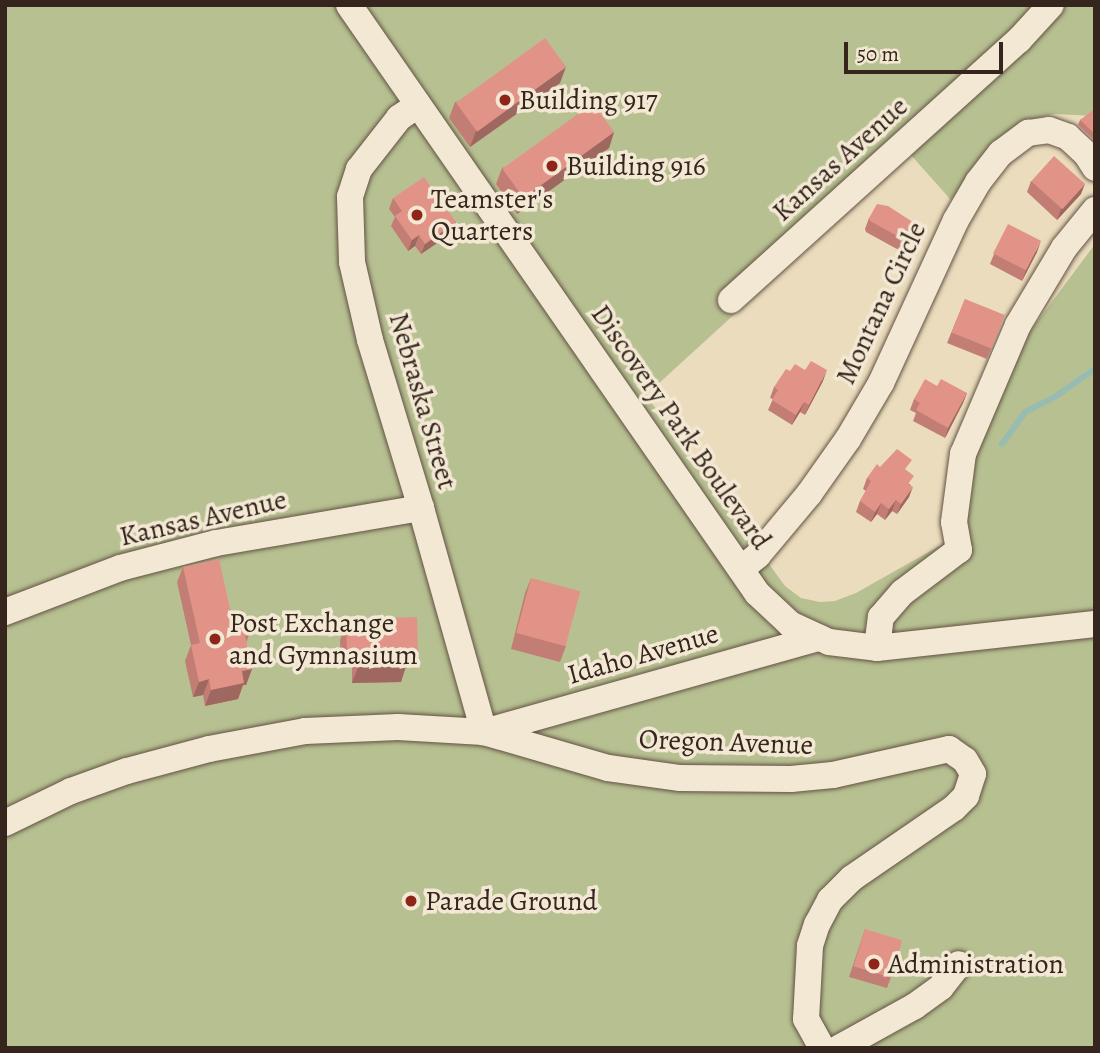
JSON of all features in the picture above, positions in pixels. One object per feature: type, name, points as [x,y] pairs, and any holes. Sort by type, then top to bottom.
[{"type":"street","name":"Discovery Park Boulevard","points":[[349,5],[741,569],[773,610],[797,629],[819,638],[845,645],[877,648],[1095,624]]},
{"type":"street","name":"Kansas Avenue","points":[[731,300],[1019,40],[1051,5]]},
{"type":"street","name":"Nebraska Street","points":[[418,105],[399,118],[374,146],[359,169],[350,197],[355,275],[370,340],[422,508],[484,732]]},
{"type":"street","name":"Montana Circle","points":[[741,569],[758,555],[809,494],[848,439],[881,383],[956,220],[978,182],[1001,153],[1028,133],[1049,130],[1068,137],[1087,155],[1095,168]]},
{"type":"street","points":[[877,648],[881,617],[903,592],[959,550],[954,522],[962,454],[1018,325],[1064,248],[1095,210]]},
{"type":"street","name":"Kansas Avenue","points":[[5,612],[120,568],[216,542],[422,508]]},
{"type":"street","name":"Idaho Avenue","points":[[484,732],[819,638]]},
{"type":"street","name":"Oregon Avenue","points":[[5,822],[71,791],[127,771],[209,748],[304,731],[398,727],[484,732],[608,768],[680,778],[791,779],[833,775],[950,749],[965,760],[973,774],[972,785],[962,801],[852,878],[830,900],[810,946],[807,1019],[822,1048]]},
{"type":"street","points":[[839,1048],[915,1006],[940,987],[959,964]]},
{"type":"street","points":[[800,1048],[807,1019]]},
{"type":"green space","points":[[5,5],[1095,5],[1095,116],[1054,114],[1020,122],[983,156],[951,200],[910,154],[646,395],[785,586],[801,598],[820,602],[835,601],[856,593],[964,532],[975,454],[1028,334],[1095,244],[1095,1048],[5,1048]]},
{"type":"building","name":"Building 917","points":[[545,38],[566,67],[477,132],[456,103]]},
{"type":"building","name":"Building 916","points":[[593,103],[614,132],[524,198],[502,169]]},
{"type":"building","points":[[1093,110],[1095,112],[1095,134],[1080,120]]},
{"type":"building","points":[[1054,156],[1085,184],[1062,209],[1031,181]]},
{"type":"building","name":"Teamster's Quarters","points":[[424,177],[456,222],[425,244],[419,235],[412,240],[395,216],[402,211],[393,198]]},
{"type":"building","points":[[877,204],[888,206],[919,226],[910,243],[870,221]]},
{"type":"building","points":[[1008,224],[1041,241],[1026,270],[993,253]]},
{"type":"building","points":[[965,299],[1005,315],[991,348],[952,332]]},
{"type":"building","points":[[811,361],[827,370],[809,405],[804,402],[796,415],[772,400],[778,390],[774,387],[786,369],[790,371],[795,364],[805,370]]},
{"type":"building","points":[[925,379],[937,386],[941,379],[967,393],[948,428],[916,410],[920,403],[914,399]]},
{"type":"building","points":[[897,449],[912,460],[905,469],[914,476],[908,484],[913,487],[901,504],[896,500],[889,509],[881,503],[875,512],[860,501],[871,481],[867,478],[877,464],[880,467]]},
{"type":"building","name":"Post Exchange and Gymnasium","points":[[219,559],[231,613],[243,610],[249,635],[245,636],[252,669],[242,671],[244,683],[211,690],[209,679],[199,682],[191,645],[200,643],[183,567]]},
{"type":"building","points":[[531,578],[580,591],[566,646],[516,633]]},
{"type":"building","points":[[417,617],[418,650],[406,650],[406,666],[358,667],[358,652],[347,652],[346,624],[356,624],[356,619]]},
{"type":"building","name":"Administration","points":[[865,929],[902,940],[891,978],[854,966]]},
{"type":"waterway","points":[[1002,444],[1025,412],[1056,396],[1095,369]]},
{"type":"place","name":"Building 917","points":[[505,100]]},
{"type":"place","name":"Building 916","points":[[552,166]]},
{"type":"place","name":"Teamster's Quarters","points":[[417,215]]},
{"type":"place","name":"Post Exchange and Gymnasium","points":[[215,639]]},
{"type":"place","name":"Parade Ground","points":[[411,901]]},
{"type":"place","name":"Administration","points":[[874,964]]}]
